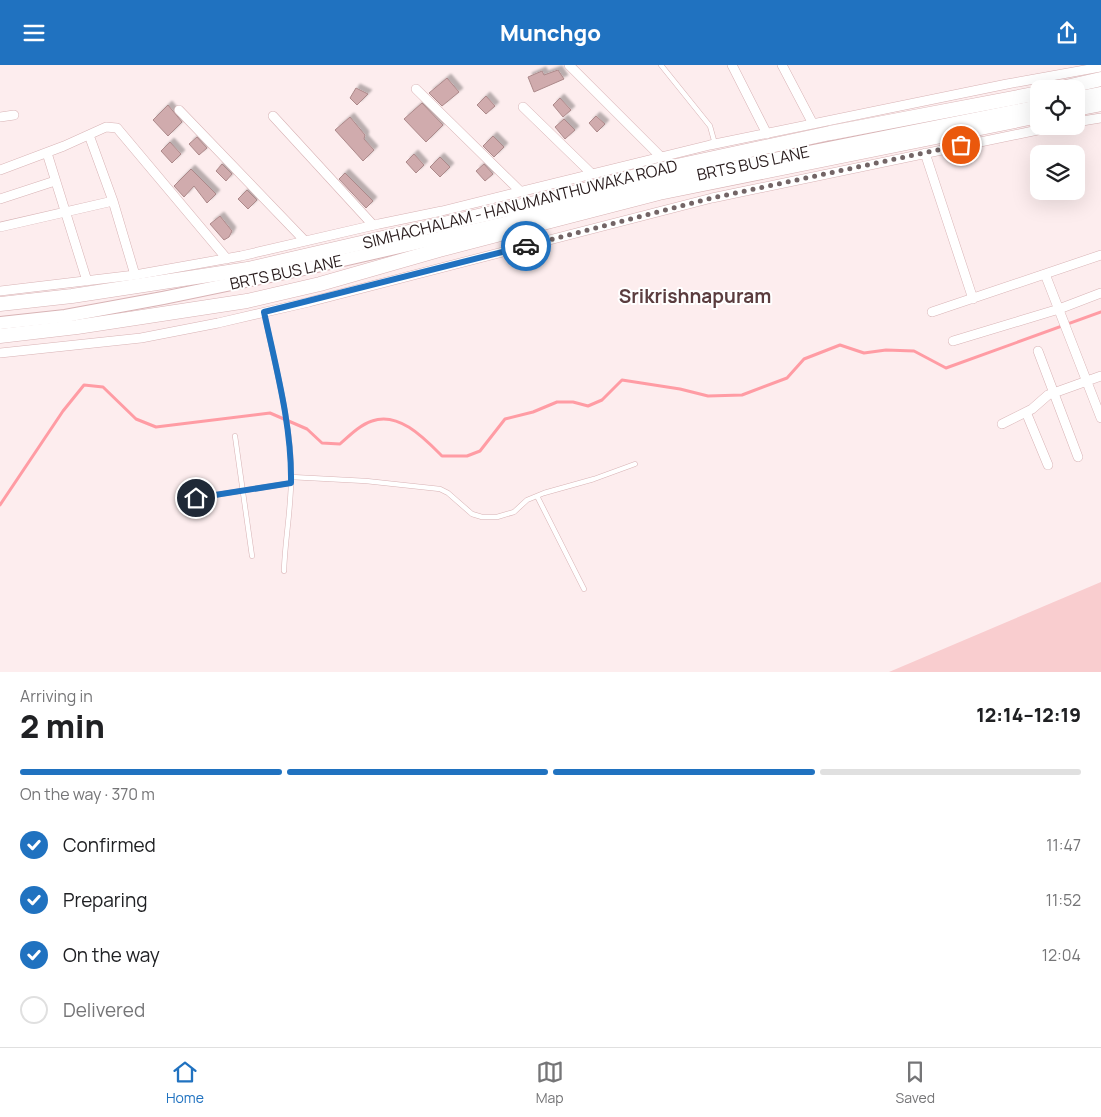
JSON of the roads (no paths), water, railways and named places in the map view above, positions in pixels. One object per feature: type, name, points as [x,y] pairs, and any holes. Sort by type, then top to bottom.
[{"type":"main road","points":[[1085,83],[1101,79]]},
{"type":"main road","name":"SIMHACHALAM - HANUMANTHUWAKA ROAD","points":[[0,304],[72,296],[248,269],[539,202],[658,170],[830,133],[1030,95]]},
{"type":"main road","points":[[1085,107],[1101,104]]},
{"type":"main road","name":"SIMHACHALAM - HANUMANTHUWAKA ROAD","points":[[0,336],[77,327],[247,301],[320,284],[438,250],[659,193],[1030,118]]},
{"type":"street","points":[[569,65],[661,157]]},
{"type":"street","points":[[732,65],[767,133]]},
{"type":"street","points":[[782,65],[813,124]]},
{"type":"street","points":[[0,291],[135,275],[227,259],[442,211],[715,144],[1007,84],[1101,67]]},
{"type":"street","points":[[416,89],[521,192]]},
{"type":"street","points":[[1085,96],[1101,93]]},
{"type":"street","points":[[523,107],[592,174]]},
{"type":"street","name":"BRTS BUS LANE","points":[[0,323],[65,316],[163,299],[400,248],[673,179],[1030,107]]},
{"type":"street","points":[[180,110],[305,241]]},
{"type":"street","points":[[0,117],[14,115]]},
{"type":"street","points":[[273,116],[373,225]]},
{"type":"street","points":[[1085,121],[1101,118]]},
{"type":"street","points":[[0,171],[106,127],[117,128],[227,259]]},
{"type":"street","points":[[0,353],[141,338],[218,323],[712,198],[1030,132]]},
{"type":"street","points":[[89,135],[113,201],[135,275]]},
{"type":"street","points":[[47,153],[87,281]]},
{"type":"street","points":[[925,153],[973,299]]},
{"type":"street","points":[[0,199],[56,181]]},
{"type":"street","points":[[0,227],[113,201]]},
{"type":"street","points":[[932,312],[1101,255]]},
{"type":"street","points":[[1045,275],[1101,418]]},
{"type":"street","points":[[953,341],[1059,309],[1101,293]]},
{"type":"street","points":[[1038,351],[1078,457]]},
{"type":"street","points":[[1002,424],[1032,409],[1043,398],[1101,376]]},
{"type":"street","points":[[1026,412],[1048,465]]},
{"type":"lane","points":[[661,65],[710,126],[715,144]]},
{"type":"lane","points":[[264,312],[287,427],[291,480],[284,571]]},
{"type":"lane","points":[[235,436],[252,556]]},
{"type":"lane","points":[[196,498],[291,480],[366,481],[440,489],[448,493],[472,514],[482,517],[497,517],[509,514],[537,496],[594,479],[634,464]]},
{"type":"lane","points":[[537,496],[584,589]]},
{"type":"waterway","points":[[0,505],[63,411],[84,385],[103,387],[136,419],[156,427],[270,413],[307,429],[322,443],[340,444],[363,425],[382,419],[402,423],[411,428],[442,456],[467,456],[480,451],[505,419],[533,412],[557,402],[573,402],[588,406],[602,400],[622,380],[680,389],[708,396],[742,395],[787,378],[804,359],[840,345],[864,353],[886,350],[914,351],[946,368],[1101,312]]},
{"type":"district","name":"Srikrishnapuram","points":[[695,296]]}]
